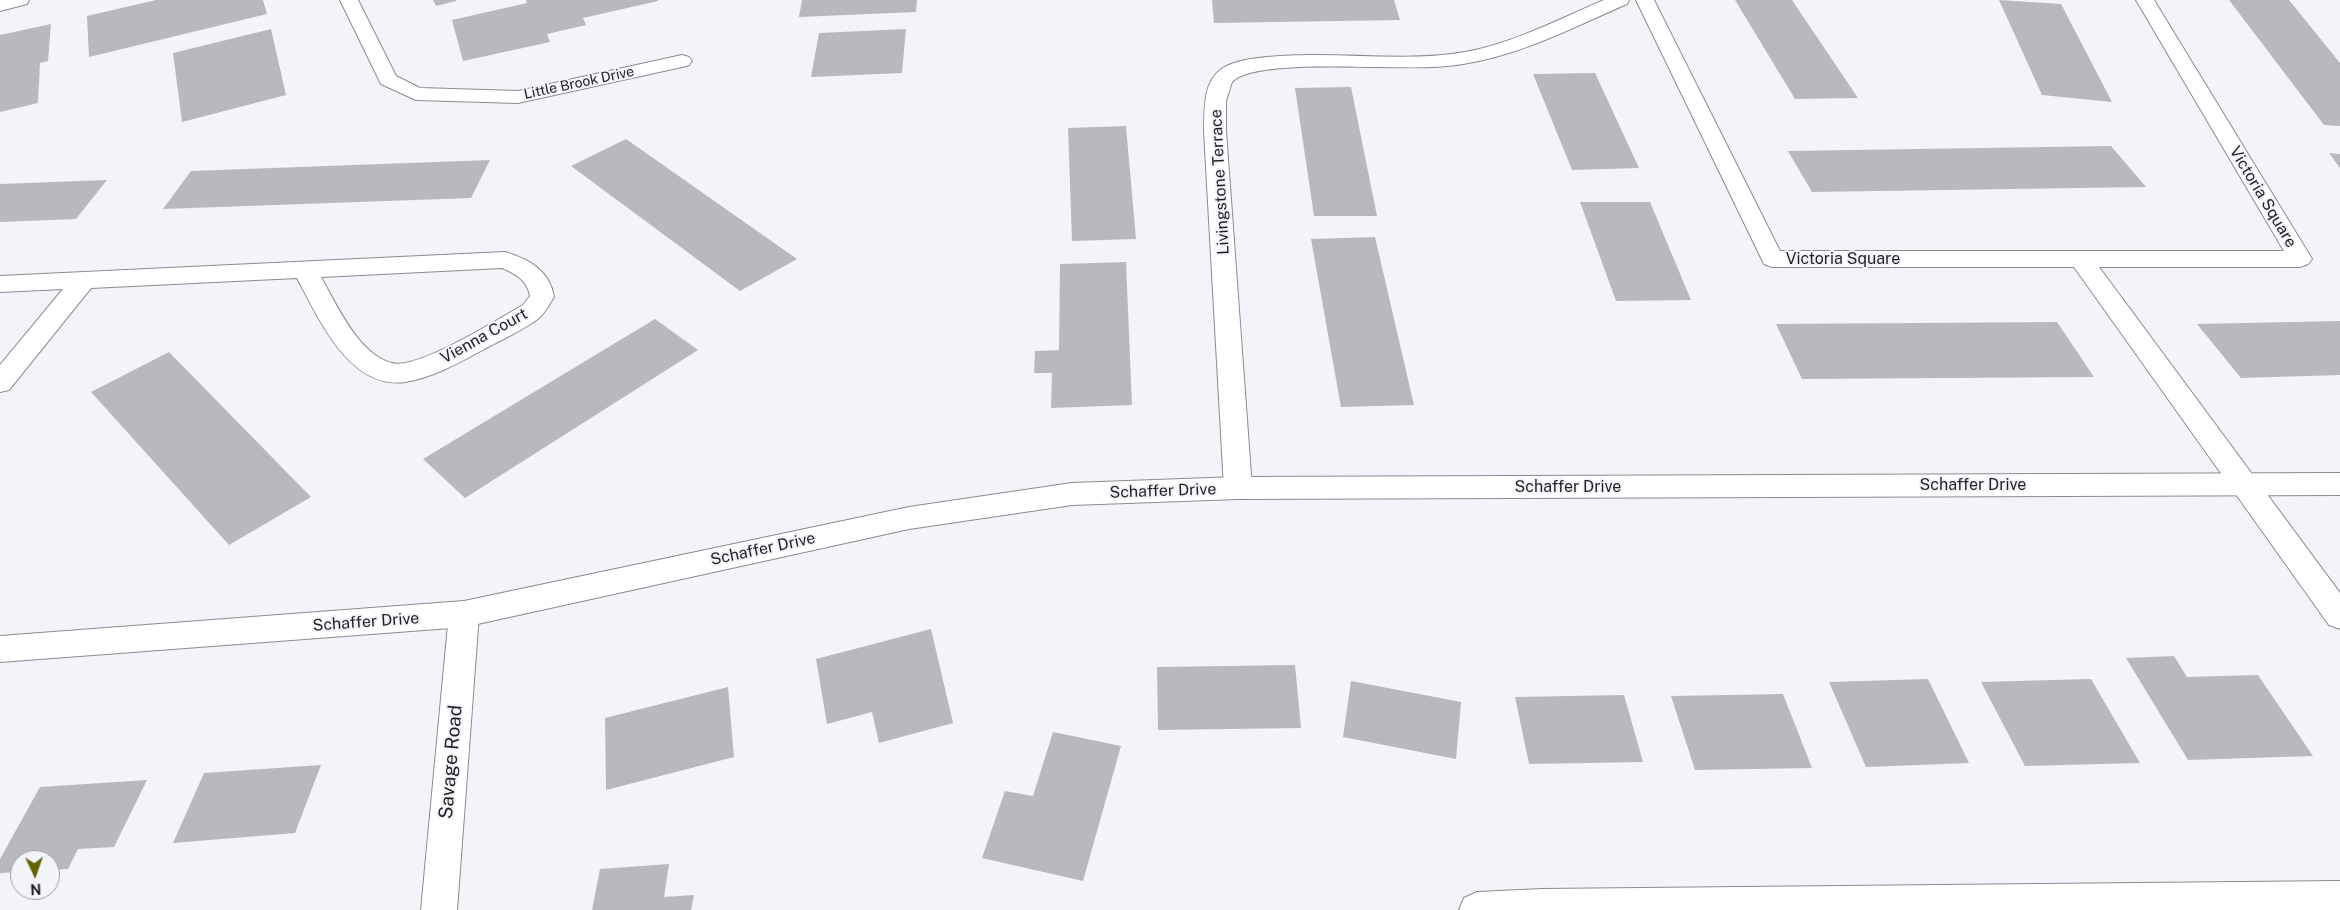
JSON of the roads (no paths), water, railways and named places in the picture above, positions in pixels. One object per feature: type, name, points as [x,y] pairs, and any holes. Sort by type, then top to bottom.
[{"type":"street","points":[[0,5],[20,0]]},
{"type":"street","name":"Little Brook Drive","points":[[350,0],[388,80],[416,94],[518,97],[682,61]]},
{"type":"street","name":"Livingstone Terrace","points":[[1238,488],[1215,131],[1217,89],[1229,74],[1247,66],[1276,62],[1442,61],[1486,55],[1620,0]]},
{"type":"street","name":"Victoria Square","points":[[1646,0],[1772,259],[2300,259],[2145,0]]},
{"type":"street","points":[[2082,259],[2340,616]]},
{"type":"street","name":"Vienna Court","points":[[0,284],[306,271],[505,260],[522,267],[536,278],[542,286],[542,297],[532,311],[434,364],[395,374],[378,369],[345,340],[306,271]]},
{"type":"street","points":[[0,383],[84,280]]},
{"type":"street","name":"Schaffer Drive","points":[[0,649],[464,614],[909,518],[1072,494],[1238,488],[2340,484]]},
{"type":"street","name":"Savage Road","points":[[439,910],[464,614]]},
{"type":"street","points":[[1477,910],[1542,907],[2340,898]]}]
